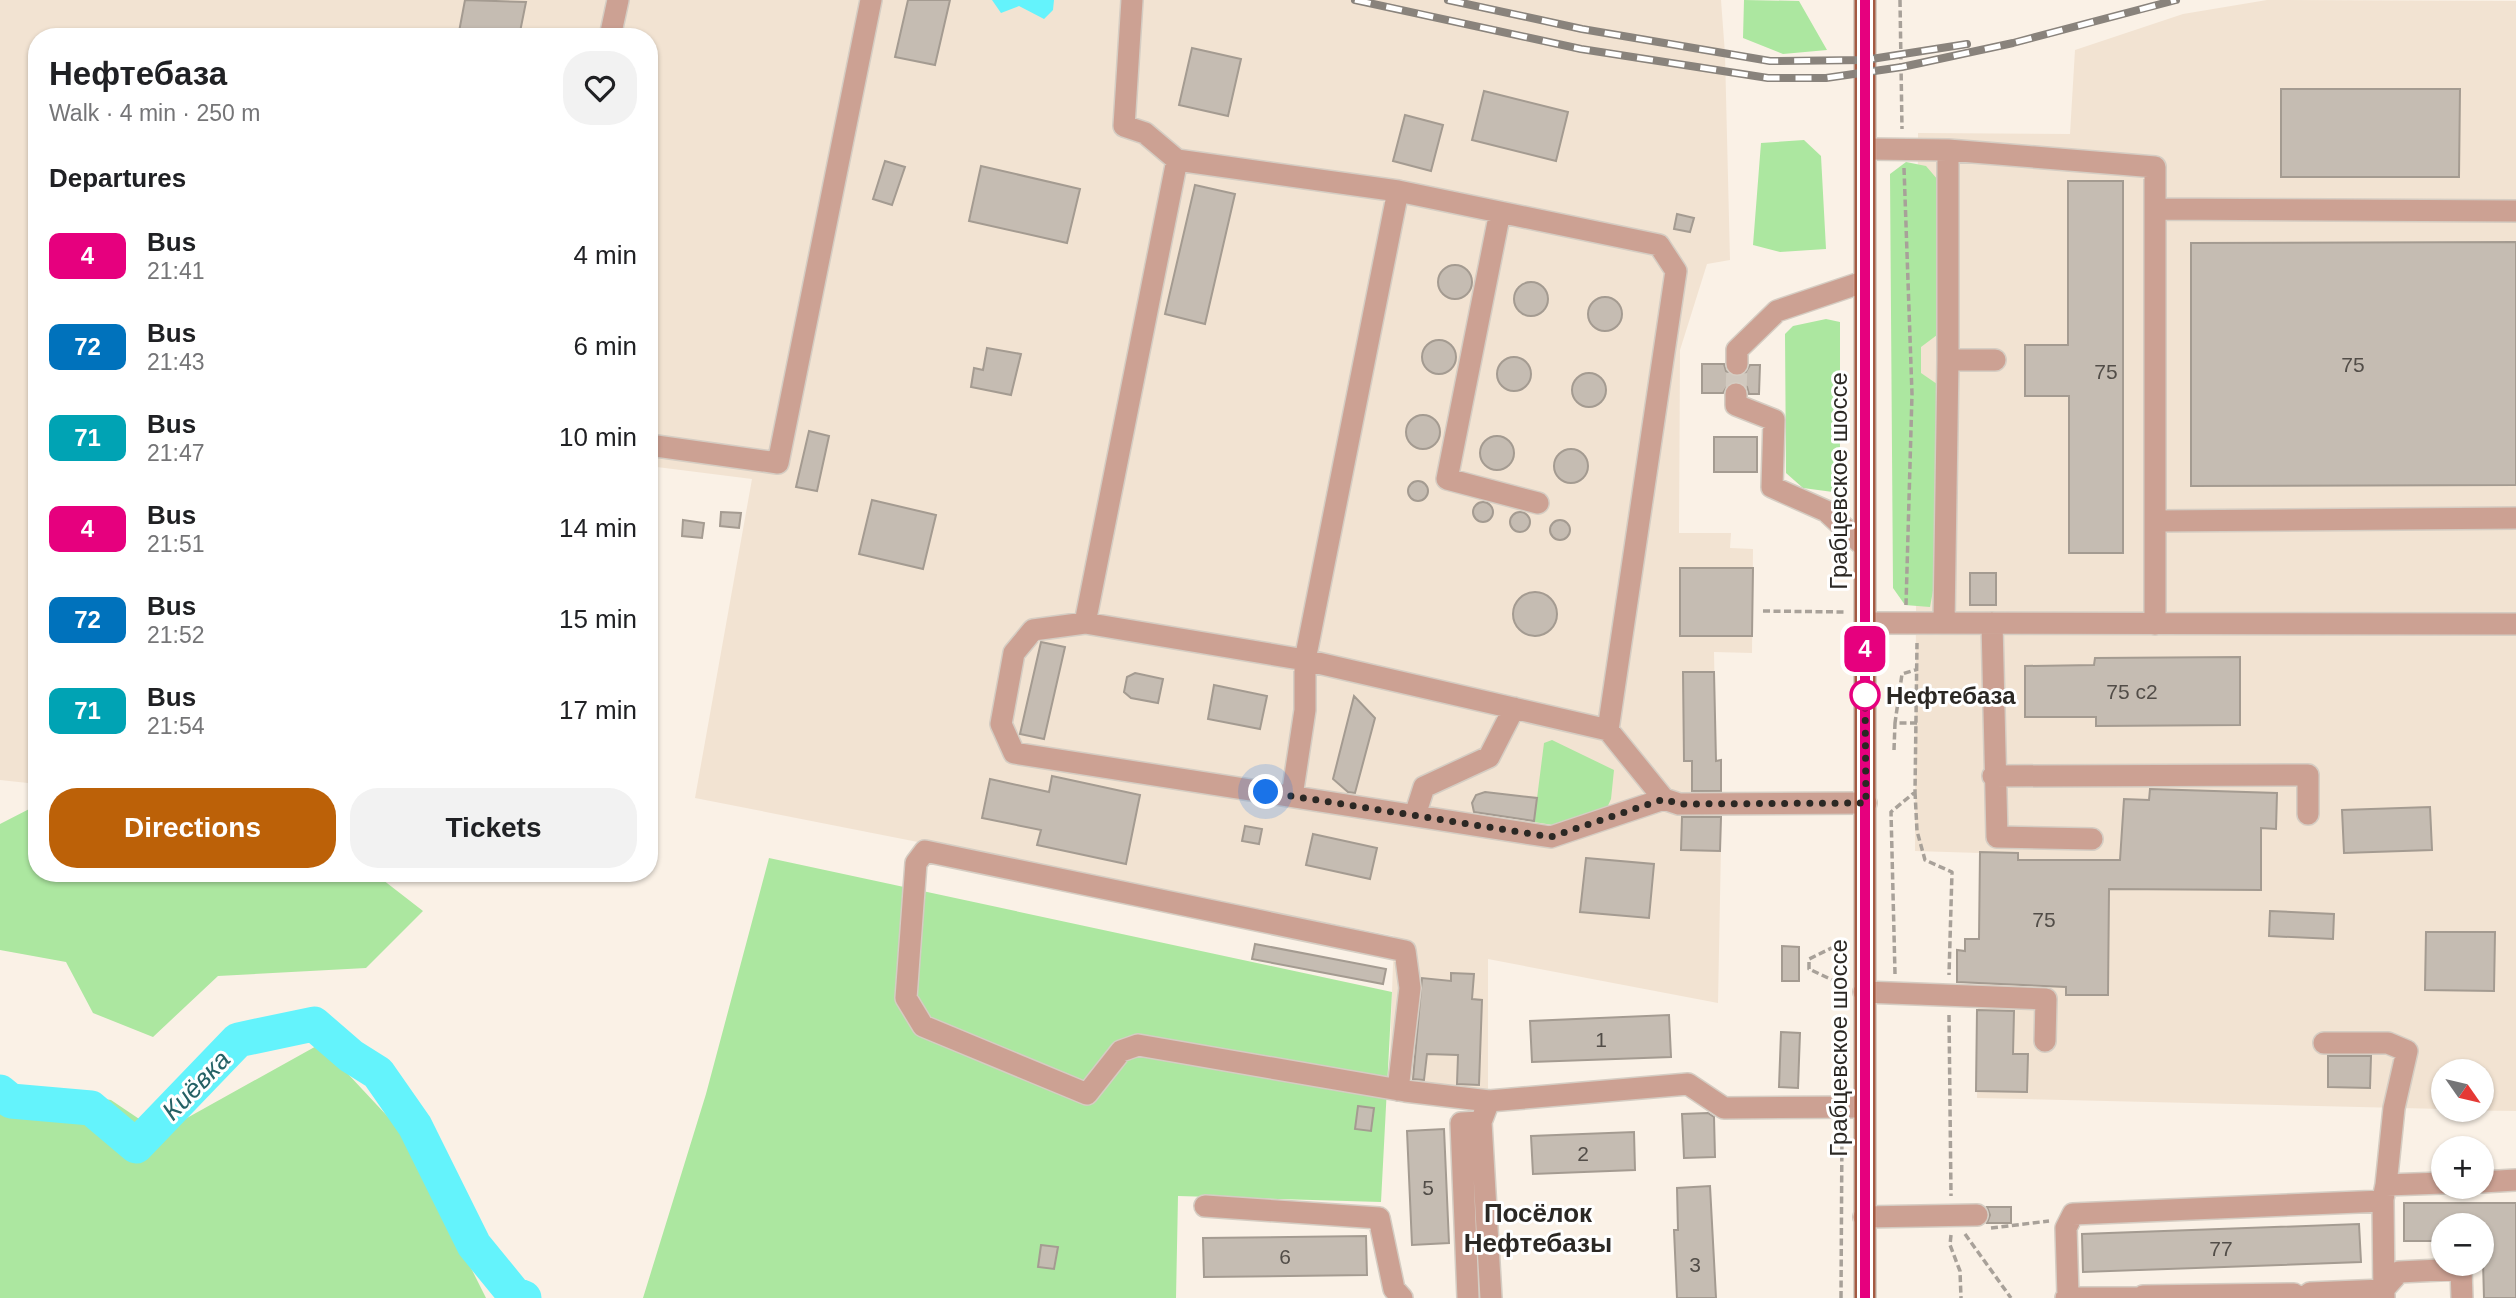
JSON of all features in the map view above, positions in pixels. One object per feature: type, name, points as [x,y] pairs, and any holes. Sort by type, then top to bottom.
[{"type":"main road","name":"Грабцевское шоссе","points":[[1865,0],[1867,149],[1863,282],[1864,546],[1856,617],[1866,803],[1855,989],[1854,1107],[1864,1216],[1865,1298]]},
{"type":"street","points":[[612,28],[618,0]]},
{"type":"street","points":[[658,446],[778,463],[871,0]]},
{"type":"street","points":[[1132,0],[1124,126],[1145,133],[1177,160],[1398,191],[1659,245],[1676,271],[1608,730]]},
{"type":"street","points":[[1867,149],[1948,150],[2155,167],[2155,624]]},
{"type":"street","points":[[1944,623],[1948,150]]},
{"type":"street","points":[[1085,622],[1177,160]]},
{"type":"street","points":[[1292,796],[1305,710],[1305,660],[1398,191]]},
{"type":"street","points":[[2155,209],[2516,211]]},
{"type":"street","points":[[1500,212],[1447,479],[1538,503]]},
{"type":"street","points":[[1737,364],[1737,349],[1777,311],[1863,282]]},
{"type":"street","points":[[1948,360],[1995,360]]},
{"type":"street","points":[[1736,394],[1736,405],[1774,420],[1772,487],[1826,511],[1864,546]]},
{"type":"street","points":[[2157,520],[2516,518]]},
{"type":"street","points":[[1856,617],[1917,623],[2516,624]]},
{"type":"street","points":[[1664,799],[1551,837],[1014,753],[1001,724],[1014,653],[1033,630],[1085,622],[1305,660],[1608,730],[1664,799],[1679,804],[1866,803]]},
{"type":"street","points":[[1992,623],[1993,776],[1997,837],[2092,839]]},
{"type":"street","points":[[1415,815],[1424,787],[1489,757],[1514,708]]},
{"type":"street","points":[[1993,776],[2308,775],[2308,814]]},
{"type":"street","points":[[1398,1090],[1410,988],[1405,951],[925,851],[916,863],[906,998],[923,1026],[1087,1094],[1121,1051],[1138,1045],[1398,1090],[1489,1101],[1688,1084],[1724,1108],[1854,1107]]},
{"type":"street","points":[[1855,989],[2046,999],[2045,1041]]},
{"type":"street","points":[[2325,1043],[2388,1042],[2407,1051],[2394,1108],[2384,1193],[2384,1294]]},
{"type":"street","points":[[1489,1101],[1481,1122],[1491,1298]]},
{"type":"street","points":[[1468,1298],[1461,1123],[1481,1122]]},
{"type":"street","points":[[2494,1182],[2516,1181]]},
{"type":"street","points":[[2299,1298],[2294,1294],[2067,1297],[2066,1228],[2073,1214],[2384,1193],[2431,1185]]},
{"type":"street","points":[[1205,1206],[1379,1218],[1394,1289],[1402,1298]]},
{"type":"street","points":[[1864,1216],[1977,1215]]},
{"type":"street","points":[[2384,1294],[2399,1272],[2461,1269],[2462,1298]]},
{"type":"street","points":[[2304,1298],[2310,1293],[2384,1294]]},
{"type":"path","points":[[1899,0],[1912,394],[1906,611],[1917,623],[1917,831],[1925,860],[1952,872],[1949,996],[1951,1245],[1960,1271],[1961,1298]]},
{"type":"path","points":[[1763,611],[1856,617]]},
{"type":"path","points":[[1894,750],[1902,674],[1918,669]]},
{"type":"path","points":[[1895,723],[1916,723]]},
{"type":"path","points":[[1895,993],[1891,812],[1915,792]]},
{"type":"path","points":[[1845,942],[1809,959],[1809,969],[1855,989]]},
{"type":"path","points":[[1841,1298],[1840,1153],[1854,1107]]},
{"type":"path","points":[[1977,1215],[1980,1228],[2060,1221],[2066,1228]]},
{"type":"path","points":[[1951,1216],[2011,1298]]},
{"type":"shaded area","points":[[0,0],[1721,0],[1725,54],[1730,260],[1707,264],[1680,350],[1679,533],[1731,533],[1730,548],[1753,549],[1752,653],[1714,652],[1716,760],[1721,760],[1722,793],[1718,1003],[1488,959],[1488,1091],[1389,1079],[1394,936],[695,798],[752,479],[658,467],[658,28],[28,28],[28,783],[0,780]]},
{"type":"shaded area","points":[[2267,0],[2516,1],[2516,1111],[2494,1111],[2494,1059],[2431,1059],[2431,1109],[1977,1098],[1980,853],[1915,851],[1918,133],[2070,134],[2075,50],[2183,14]]},
{"type":"green space","points":[[1744,0],[1799,1],[1827,50],[1783,54],[1743,38]]},
{"type":"green space","points":[[1804,140],[1821,156],[1826,249],[1780,252],[1753,245],[1761,143]]},
{"type":"green space","points":[[1906,162],[1926,166],[1938,180],[1937,335],[1921,347],[1921,373],[1937,384],[1935,580],[1930,607],[1905,605],[1893,588],[1890,174]]},
{"type":"green space","points":[[1826,319],[1840,322],[1840,486],[1833,492],[1803,488],[1786,473],[1785,334],[1793,326]]},
{"type":"green space","points":[[1552,740],[1614,770],[1611,799],[1606,810],[1553,825],[1534,822],[1544,743]]},
{"type":"green space","points":[[28,810],[28,882],[386,882],[423,911],[366,968],[218,976],[153,1037],[93,1013],[66,962],[0,950],[0,824]]},
{"type":"green space","points":[[769,858],[1392,992],[1381,1202],[1178,1196],[1176,1298],[643,1298],[706,1094]]},
{"type":"green space","points":[[320,1044],[404,1134],[486,1298],[0,1298],[0,1082],[111,1100],[160,1133]]},
{"type":"water","points":[[992,0],[1054,0],[1053,10],[1044,19],[1019,6],[1001,13]]},
{"type":"building","points":[[465,0],[526,2],[521,28],[460,28]]},
{"type":"building","points":[[908,0],[950,0],[935,65],[895,57]]},
{"type":"building","points":[[1192,48],[1241,59],[1228,116],[1179,105]]},
{"type":"building","points":[[2281,89],[2460,89],[2459,177],[2281,177]]},
{"type":"building","points":[[1484,91],[1568,112],[1556,161],[1472,140]]},
{"type":"building","points":[[1405,115],[1443,125],[1431,171],[1393,161]]},
{"type":"building","points":[[885,161],[905,167],[892,205],[873,199]]},
{"type":"building","points":[[981,166],[1080,189],[1067,243],[969,221]]},
{"type":"building","points":[[2068,181],[2123,181],[2123,553],[2069,553],[2069,396],[2025,396],[2025,345],[2068,345]]},
{"type":"building","points":[[1195,185],[1235,194],[1205,324],[1165,314]]},
{"type":"building","points":[[1677,214],[1694,218],[1690,232],[1674,229]]},
{"type":"building","points":[[2516,242],[2516,485],[2191,486],[2191,243]]},
{"type":"building","points":[[1455,265],[1467,270],[1472,282],[1467,294],[1455,299],[1443,294],[1438,282],[1443,270]]},
{"type":"building","points":[[1531,282],[1543,287],[1548,299],[1543,311],[1531,316],[1519,311],[1514,299],[1519,287]]},
{"type":"building","points":[[1605,297],[1617,302],[1622,314],[1617,326],[1605,331],[1593,326],[1588,314],[1593,302]]},
{"type":"building","points":[[1439,340],[1451,345],[1456,357],[1451,369],[1439,374],[1427,369],[1422,357],[1427,345]]},
{"type":"building","points":[[987,348],[1021,354],[1011,395],[971,387],[974,368],[983,370]]},
{"type":"building","points":[[1514,357],[1526,362],[1531,374],[1526,386],[1514,391],[1502,386],[1497,374],[1502,362]]},
{"type":"building","points":[[1702,364],[1724,364],[1726,371],[1736,377],[1744,375],[1750,365],[1760,365],[1759,394],[1749,394],[1747,387],[1737,381],[1729,383],[1723,393],[1702,393]]},
{"type":"building","points":[[1589,373],[1601,378],[1606,390],[1601,402],[1589,407],[1577,402],[1572,390],[1577,378]]},
{"type":"building","points":[[1423,415],[1435,420],[1440,432],[1435,444],[1423,449],[1411,444],[1406,432],[1411,420]]},
{"type":"building","points":[[809,431],[829,436],[817,491],[796,487]]},
{"type":"building","points":[[1497,436],[1509,441],[1514,453],[1509,465],[1497,470],[1485,465],[1480,453],[1485,441]]},
{"type":"building","points":[[1714,437],[1757,437],[1757,472],[1714,472]]},
{"type":"building","points":[[1571,449],[1583,454],[1588,466],[1583,478],[1571,483],[1559,478],[1554,466],[1559,454]]},
{"type":"building","points":[[1418,481],[1425,484],[1428,491],[1425,498],[1418,501],[1411,498],[1408,491],[1411,484]]},
{"type":"building","points":[[872,500],[936,515],[923,569],[859,554]]},
{"type":"building","points":[[1483,502],[1490,505],[1493,512],[1490,519],[1483,522],[1476,519],[1473,512],[1476,505]]},
{"type":"building","points":[[721,512],[741,513],[739,528],[720,526]]},
{"type":"building","points":[[1520,512],[1527,515],[1530,522],[1527,529],[1520,532],[1513,529],[1510,522],[1513,515]]},
{"type":"building","points":[[683,520],[704,523],[702,538],[682,536]]},
{"type":"building","points":[[1560,520],[1567,523],[1570,530],[1567,537],[1560,540],[1553,537],[1550,530],[1553,523]]},
{"type":"building","points":[[1680,568],[1753,568],[1752,636],[1680,636]]},
{"type":"building","points":[[1970,573],[1996,573],[1996,605],[1970,605]]},
{"type":"building","points":[[1535,592],[1550,599],[1557,614],[1550,629],[1535,636],[1520,629],[1513,614],[1520,599]]},
{"type":"building","points":[[1041,642],[1065,647],[1044,739],[1020,734]]},
{"type":"building","points":[[2240,657],[2240,725],[2096,726],[2096,717],[2025,717],[2025,666],[2094,665],[2095,658]]},
{"type":"building","points":[[1683,672],[1714,672],[1716,761],[1721,760],[1721,791],[1692,791],[1692,761],[1684,761]]},
{"type":"building","points":[[1135,673],[1163,679],[1158,703],[1131,698],[1124,692],[1127,677]]},
{"type":"building","points":[[1214,685],[1267,696],[1260,729],[1208,719]]},
{"type":"building","points":[[1354,696],[1375,718],[1355,793],[1348,792],[1333,779]]},
{"type":"building","points":[[1052,776],[1140,795],[1126,864],[1037,845],[1041,830],[982,818],[990,779],[1049,792]]},
{"type":"building","points":[[2150,789],[2277,793],[2276,829],[2261,828],[2261,890],[2109,889],[2108,995],[2066,995],[2066,987],[1957,982],[1957,950],[1965,951],[1965,939],[1979,939],[1980,852],[2018,853],[2018,860],[2120,860],[2124,799],[2149,800]]},
{"type":"building","points":[[1485,792],[1537,798],[1534,821],[1474,812],[1472,803],[1476,795]]},
{"type":"building","points":[[2430,807],[2432,850],[2344,853],[2342,810]]},
{"type":"building","points":[[1682,817],[1721,817],[1720,851],[1681,850]]},
{"type":"building","points":[[1245,826],[1262,829],[1259,844],[1242,841]]},
{"type":"building","points":[[1313,834],[1377,848],[1370,879],[1306,865]]},
{"type":"building","points":[[1586,858],[1654,864],[1649,918],[1580,912]]},
{"type":"building","points":[[2270,911],[2334,914],[2333,939],[2269,936]]},
{"type":"building","points":[[2426,932],[2495,932],[2494,991],[2425,990]]},
{"type":"building","points":[[1255,944],[1386,969],[1383,984],[1252,959]]},
{"type":"building","points":[[1782,946],[1799,947],[1799,981],[1782,981]]},
{"type":"building","points":[[1451,973],[1474,974],[1472,999],[1482,1000],[1479,1085],[1457,1084],[1458,1055],[1427,1054],[1424,1080],[1413,1079],[1422,978],[1451,981]]},
{"type":"building","points":[[1977,1010],[2014,1011],[2013,1054],[2028,1054],[2027,1092],[1976,1091]]},
{"type":"building","points":[[1669,1015],[1671,1057],[1532,1062],[1530,1021]]},
{"type":"building","points":[[1781,1032],[1800,1033],[1798,1088],[1779,1087]]},
{"type":"building","points":[[2328,1056],[2371,1056],[2370,1088],[2328,1087]]},
{"type":"building","points":[[1358,1106],[1374,1108],[1371,1131],[1355,1129]]},
{"type":"building","points":[[1708,1113],[1714,1117],[1715,1157],[1684,1158],[1682,1114]]},
{"type":"building","points":[[1444,1129],[1449,1243],[1412,1245],[1407,1131]]},
{"type":"building","points":[[1634,1132],[1635,1170],[1533,1174],[1531,1136]]},
{"type":"building","points":[[1710,1186],[1716,1298],[1677,1298],[1674,1230],[1678,1230],[1677,1188]]},
{"type":"building","points":[[2404,1203],[2516,1203],[2516,1298],[2484,1298],[2483,1276],[2494,1276],[2494,1213],[2431,1213],[2431,1241],[2404,1241]]},
{"type":"building","points":[[1987,1207],[2011,1207],[2011,1223],[1987,1223],[1990,1215]]},
{"type":"building","points":[[2359,1224],[2361,1262],[2083,1272],[2082,1234]]},
{"type":"building","points":[[1366,1236],[1367,1275],[1204,1277],[1203,1238]]},
{"type":"building","points":[[1041,1245],[1058,1247],[1054,1269],[1038,1267]]},
{"type":"waterway","name":"Киёвка","points":[[0,1092],[11,1101],[91,1108],[136,1146],[238,1040],[314,1024],[351,1056],[378,1073],[415,1126],[474,1245],[514,1294],[524,1298]]},
{"type":"tunnel","points":[[1736,394],[1737,364]]},
{"type":"railway","points":[[1355,0],[1581,49],[1768,78],[1826,78],[1902,67],[2013,43],[2176,0]]},
{"type":"railway","points":[[1448,0],[1582,29],[1770,61],[1865,60],[1967,44]]},
{"type":"bus line","name":"4","points":[[1865,0],[1865,1298]]},
{"type":"place","name":"Нефтебаза","points":[[1865,695]]},
{"type":"district","name":"Посёлок Нефтебазы","points":[[1538,1228]]},
{"type":"route","points":[[1266,792],[1551,837],[1664,799],[1679,804],[1866,803],[1865,695]]}]
